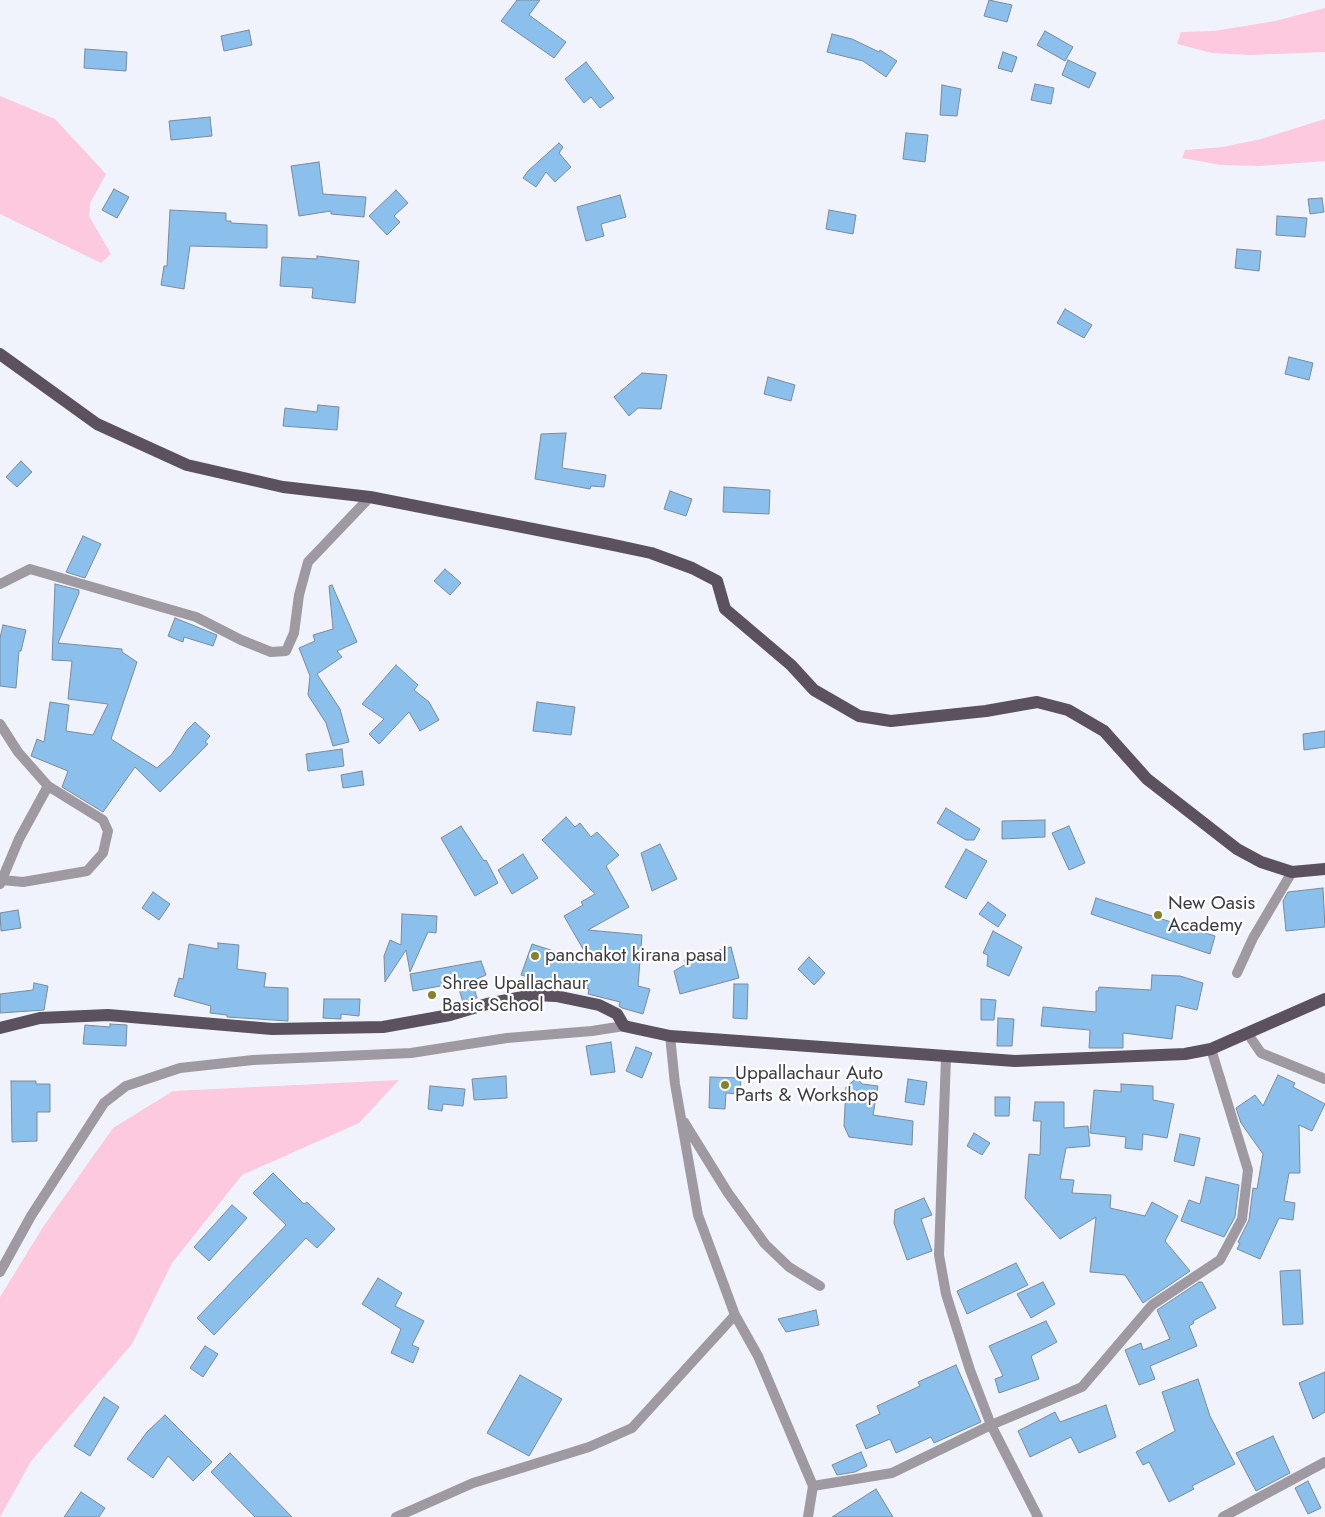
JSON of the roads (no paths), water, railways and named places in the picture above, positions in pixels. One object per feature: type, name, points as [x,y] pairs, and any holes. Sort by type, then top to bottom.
[{"type":"main road","points":[[0,354],[97,424],[187,465],[283,487],[370,497],[651,553],[692,568],[717,581],[725,609],[791,666],[814,690],[859,716],[891,721],[986,711],[1037,702],[1068,710],[1104,732],[1147,780],[1237,848],[1261,862],[1292,872],[1325,869]]},
{"type":"main road","points":[[0,1028],[40,1018],[108,1015],[272,1028],[383,1027],[450,1015],[487,1004],[534,995],[556,996],[599,1005],[617,1014],[624,1026],[670,1036],[946,1057],[1015,1061],[1079,1060],[1185,1054],[1211,1049],[1325,999]]},
{"type":"street","points":[[0,584],[30,570],[196,617],[241,640],[270,652],[286,651],[294,633],[298,595],[308,562],[370,497]]},
{"type":"street","points":[[0,724],[18,752],[48,786],[103,820],[108,831],[103,853],[87,870],[23,882],[1,883],[19,839],[48,786]]},
{"type":"street","points":[[1237,972],[1253,938],[1292,872]]},
{"type":"street","points":[[0,1272],[31,1216],[104,1103],[126,1086],[180,1068],[253,1060],[411,1054],[507,1038],[592,1031],[624,1026]]},
{"type":"street","points":[[1248,1034],[1261,1053],[1325,1079]]},
{"type":"street","points":[[670,1036],[681,1117],[698,1215],[735,1315],[758,1356],[814,1486],[808,1517]]},
{"type":"street","points":[[814,1486],[892,1473],[991,1425],[1082,1387],[1152,1305],[1220,1260],[1242,1219],[1248,1170],[1211,1049]]},
{"type":"street","points":[[946,1057],[938,1255],[946,1294],[970,1370],[991,1425],[1038,1517]]},
{"type":"street","points":[[681,1117],[728,1193],[765,1244],[789,1267],[820,1286]]},
{"type":"street","points":[[396,1517],[472,1483],[589,1447],[632,1428],[735,1315]]},
{"type":"street","points":[[1223,1517],[1325,1462]]},
{"type":"place","name":"New Oasis Academy","points":[[1158,915]]},
{"type":"place","name":"panchakot kirana pasal","points":[[535,956]]},
{"type":"place","name":"Shree Upallachaur Basic School","points":[[432,995]]},
{"type":"place","name":"Uppallachaur Auto Parts & Workshop","points":[[725,1085]]}]
